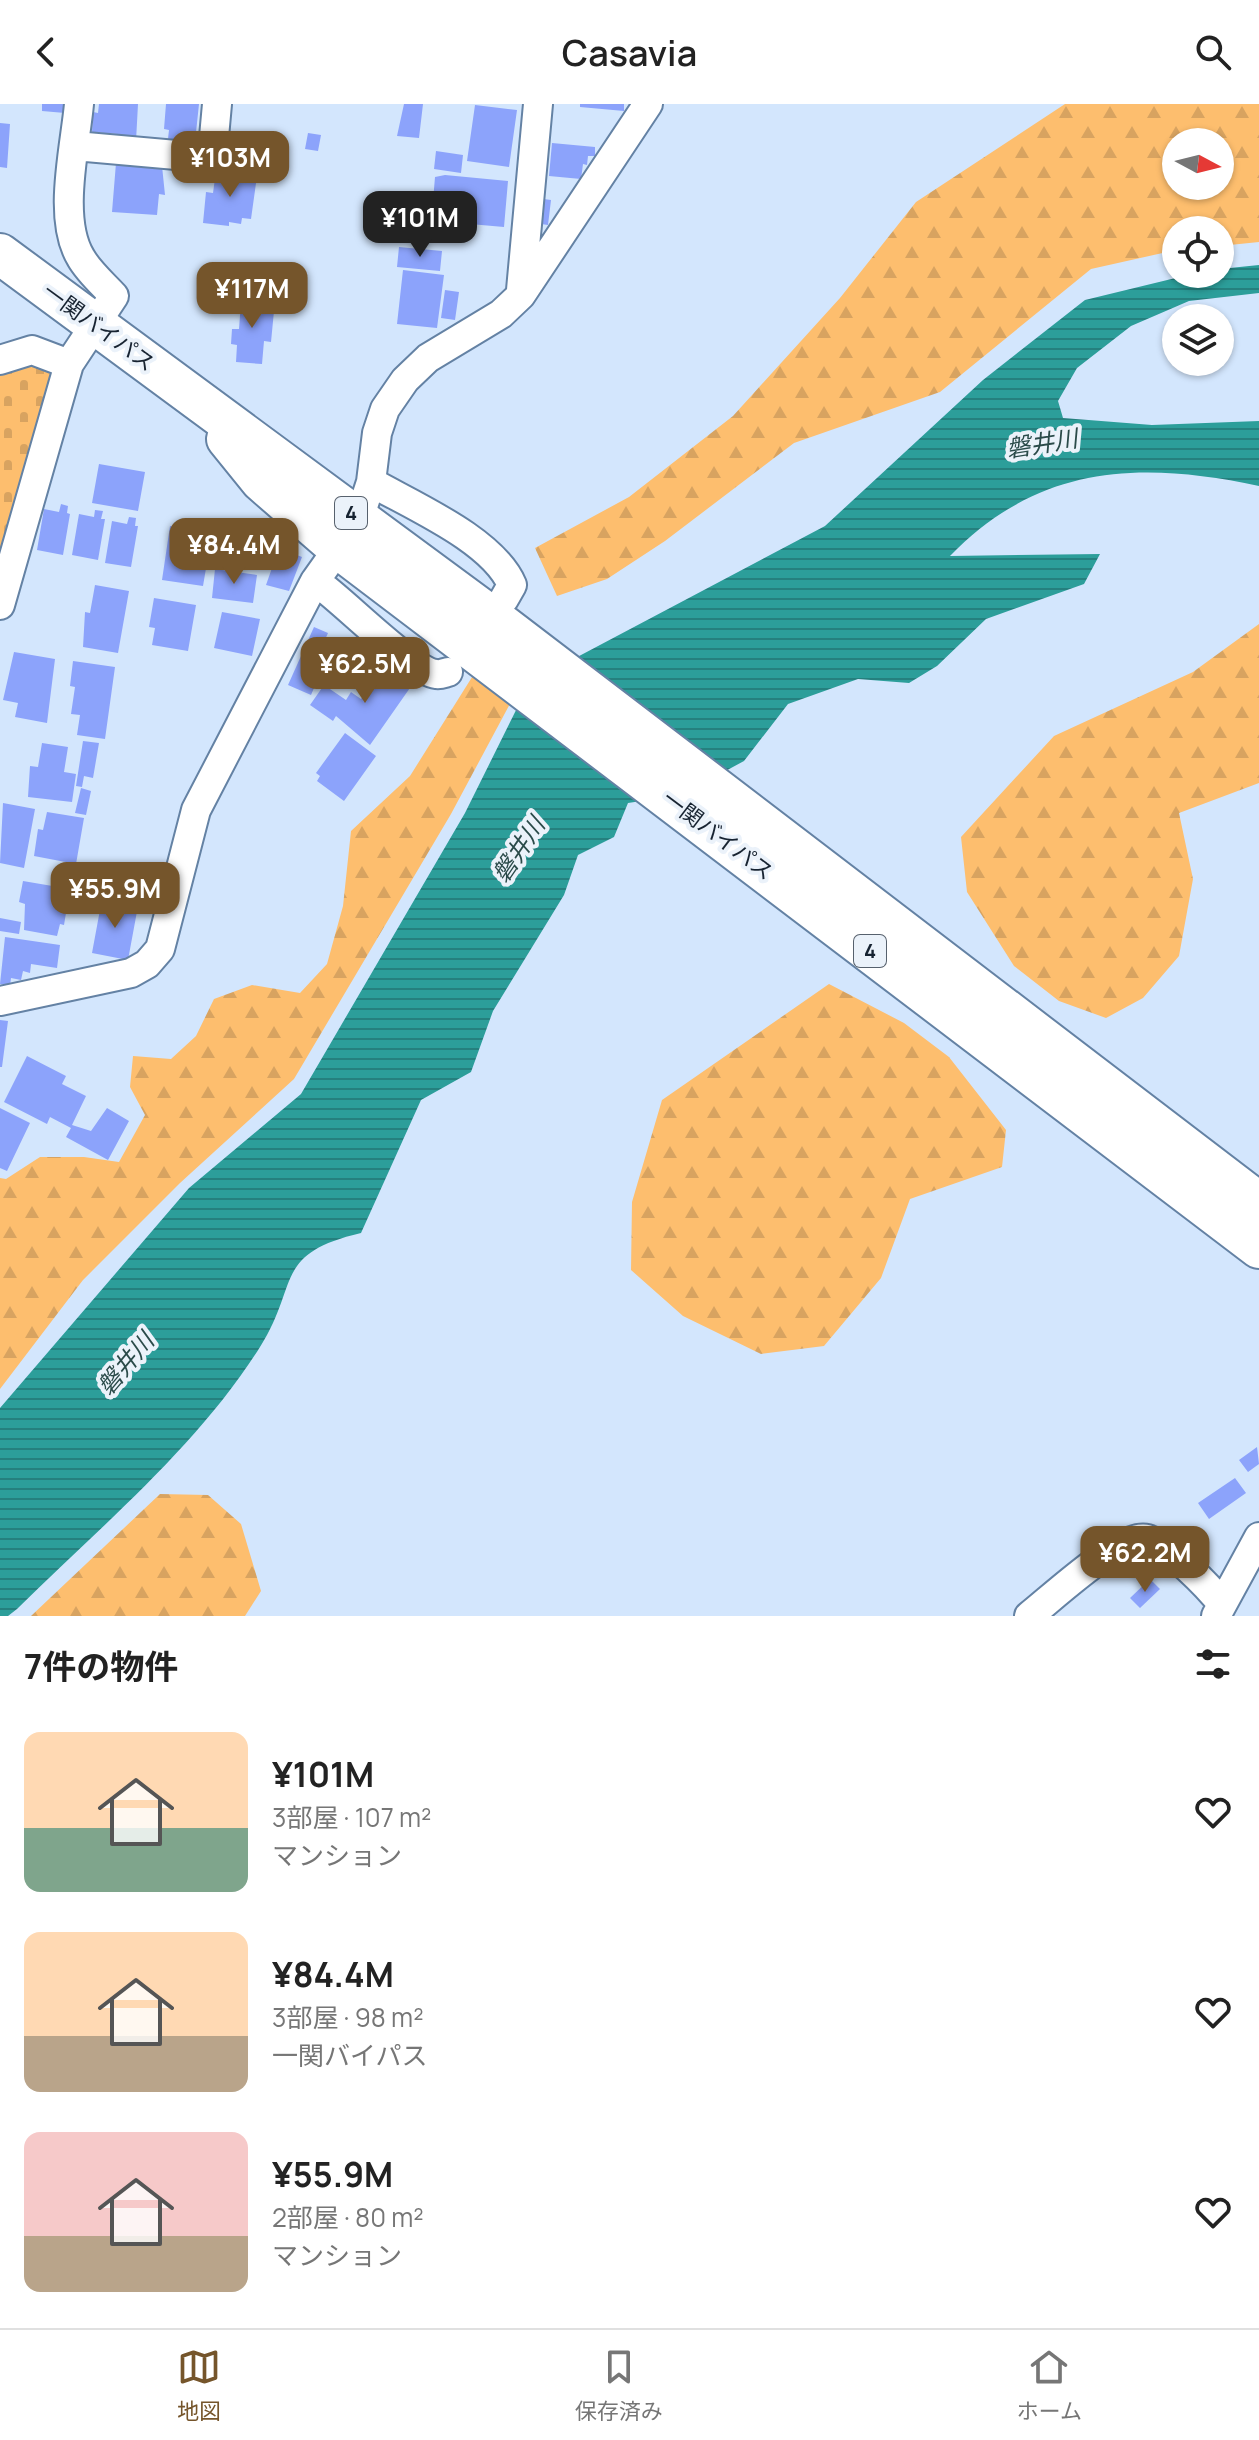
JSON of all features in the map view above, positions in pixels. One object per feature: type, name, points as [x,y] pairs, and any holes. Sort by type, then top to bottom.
[{"type":"highway","name":"一関バイパス","points":[[0,254],[356,516],[484,638],[1259,1248]]},
{"type":"highway","name":"一関バイパス","points":[[484,638],[1259,1203]]},
{"type":"street","points":[[0,605],[69,364],[114,296],[81,259],[71,236],[69,213],[79,104]]},
{"type":"street","points":[[212,159],[217,104]]},
{"type":"street","points":[[521,295],[538,104]]},
{"type":"street","points":[[0,1001],[131,973],[147,964],[160,949],[196,810],[315,581],[356,516],[385,409],[405,380],[428,358],[501,314],[521,295],[648,104]]},
{"type":"street","points":[[75,146],[255,162]]},
{"type":"street","points":[[0,360],[32,350],[69,364]]},
{"type":"street","points":[[315,581],[338,597],[404,656],[434,675],[484,638]]},
{"type":"street","points":[[1219,1610],[1259,1537]]},
{"type":"street","points":[[1029,1616],[1125,1541],[1147,1539],[1203,1579],[1219,1610]]},
{"type":"green space","points":[[1065,104],[1259,104],[1259,242],[1234,245],[1234,216],[1162,216],[1162,253],[1091,269],[940,392],[794,443],[665,541],[607,579],[557,596],[535,548],[629,497],[733,416],[840,298],[916,202]]},
{"type":"green space","points":[[28,361],[55,370],[0,562],[0,368]]},
{"type":"green space","points":[[1259,624],[1259,783],[1179,813],[1193,879],[1179,956],[1143,998],[1106,1018],[1059,1001],[1014,966],[967,892],[961,837],[1054,736],[1193,672]]},
{"type":"green space","points":[[484,658],[511,702],[451,814],[294,1079],[180,1183],[83,1280],[0,1389],[0,1178],[6,1179],[40,1157],[84,1157],[119,1162],[145,1115],[130,1087],[133,1056],[171,1059],[196,1036],[214,999],[252,985],[300,993],[327,964],[343,906],[351,831],[410,776]]},
{"type":"green space","points":[[829,984],[904,1023],[949,1057],[1006,1130],[1002,1167],[910,1199],[881,1278],[824,1346],[761,1354],[683,1316],[631,1270],[632,1202],[662,1100]]},
{"type":"green space","points":[[160,1494],[208,1495],[241,1524],[261,1591],[245,1616],[31,1616]]},
{"type":"water","name":"磐井川","points":[[1259,265],[1259,293],[1162,304],[1162,313],[1131,326],[1077,368],[1058,401],[1063,418],[1152,425],[1259,421],[1259,486],[1173,473],[1133,473],[1094,477],[1056,487],[1019,503],[984,526],[950,556],[1100,554],[1084,584],[986,619],[937,666],[909,683],[858,679],[788,704],[744,761],[681,795],[628,803],[614,837],[578,855],[564,895],[493,1011],[471,1072],[421,1100],[361,1233],[333,1241],[300,1262],[260,1347],[207,1418],[178,1452],[17,1609],[8,1616],[0,1616],[0,1408],[189,1188],[301,1094],[465,813],[530,682],[825,526],[983,380],[1085,300],[1162,281],[1162,288],[1234,288],[1234,268]]},
{"type":"building","points":[[42,104],[66,104],[65,113],[42,111]]},
{"type":"building","points":[[99,104],[138,104],[136,141],[117,140],[117,134],[92,132],[93,112],[98,113]]},
{"type":"building","points":[[166,104],[199,104],[195,142],[168,139],[169,130],[164,129]]},
{"type":"building","points":[[404,104],[423,104],[419,138],[397,136]]},
{"type":"building","points":[[580,104],[624,104],[624,111],[580,107]]},
{"type":"building","points":[[475,105],[517,110],[509,167],[467,161]]},
{"type":"building","points":[[0,123],[10,124],[7,168],[0,167]]},
{"type":"building","points":[[308,133],[321,135],[318,151],[305,149]]},
{"type":"building","points":[[552,143],[595,147],[595,156],[588,156],[587,165],[583,164],[581,179],[549,176]]},
{"type":"building","points":[[436,151],[463,155],[461,173],[434,169]]},
{"type":"building","points":[[116,163],[162,166],[165,195],[159,194],[157,215],[112,212]]},
{"type":"building","points":[[216,171],[257,176],[251,219],[242,218],[241,224],[229,222],[229,226],[203,223],[206,192],[213,193]]},
{"type":"building","points":[[445,175],[508,181],[504,227],[447,222],[446,229],[408,225],[411,198],[433,201],[435,177]]},
{"type":"building","points":[[536,198],[551,200],[548,225],[534,223]]},
{"type":"building","points":[[399,247],[442,251],[440,271],[397,267]]},
{"type":"building","points":[[403,270],[444,275],[437,328],[397,324]]},
{"type":"building","points":[[266,288],[275,289],[273,308],[264,307]]},
{"type":"building","points":[[242,289],[256,290],[255,310],[274,311],[271,342],[264,341],[262,364],[236,362],[237,345],[231,344],[232,329],[239,329]]},
{"type":"building","points":[[445,290],[459,292],[455,320],[441,318]]},
{"type":"building","points":[[99,464],[145,472],[138,511],[92,503]]},
{"type":"building","points":[[61,504],[68,506],[67,513],[70,514],[63,555],[37,550],[44,509],[59,512]]},
{"type":"building","points":[[95,510],[103,511],[101,519],[105,519],[98,560],[72,555],[79,514],[94,517]]},
{"type":"building","points":[[129,517],[136,518],[135,526],[138,526],[131,567],[105,563],[112,521],[127,524]]},
{"type":"building","points":[[170,526],[212,533],[203,586],[162,580]]},
{"type":"building","points":[[220,535],[263,541],[259,568],[217,562]]},
{"type":"building","points":[[279,548],[302,557],[289,591],[266,585]]},
{"type":"building","points":[[215,569],[257,575],[253,603],[212,598]]},
{"type":"building","points":[[95,585],[129,591],[118,653],[83,647],[85,612],[90,613]]},
{"type":"building","points":[[154,598],[196,605],[188,651],[152,645],[155,628],[149,627]]},
{"type":"building","points":[[222,612],[260,619],[252,656],[214,648]]},
{"type":"building","points":[[314,627],[328,633],[320,651],[328,655],[311,695],[288,685]]},
{"type":"building","points":[[14,652],[55,659],[47,723],[15,717],[18,703],[3,700]]},
{"type":"building","points":[[73,661],[115,667],[105,739],[77,735],[80,715],[71,714],[75,687],[70,686]]},
{"type":"building","points":[[384,666],[412,685],[370,745],[336,716],[333,721],[310,705],[324,685],[346,700],[351,692],[361,699]]},
{"type":"building","points":[[345,733],[376,756],[344,801],[317,781],[320,776],[316,773]]},
{"type":"building","points":[[83,741],[99,743],[93,778],[84,776],[82,787],[76,786]]},
{"type":"building","points":[[42,743],[68,747],[64,772],[76,774],[72,802],[28,797],[30,766],[38,767]]},
{"type":"building","points":[[81,788],[91,791],[86,815],[75,813]]},
{"type":"building","points":[[3,803],[35,809],[24,868],[0,863]]},
{"type":"building","points":[[47,812],[84,818],[76,864],[34,856],[38,829],[43,830]]},
{"type":"building","points":[[23,881],[70,889],[64,925],[60,924],[57,936],[24,930],[25,904],[19,902]]},
{"type":"building","points":[[102,899],[138,906],[128,960],[92,953]]},
{"type":"building","points":[[0,918],[21,922],[19,934],[0,931]]},
{"type":"building","points":[[5,937],[60,945],[57,968],[31,964],[30,973],[23,971],[21,980],[11,978],[10,986],[0,984]]},
{"type":"building","points":[[0,1020],[8,1021],[2,1067],[0,1067]]},
{"type":"building","points":[[27,1056],[66,1076],[62,1084],[86,1096],[72,1125],[91,1131],[107,1108],[129,1121],[108,1160],[66,1137],[71,1128],[50,1117],[47,1124],[4,1102]]},
{"type":"building","points":[[0,1108],[30,1123],[7,1171],[0,1168]]},
{"type":"building","points":[[1257,1447],[1259,1464],[1248,1472],[1239,1460]]},
{"type":"building","points":[[1235,1478],[1246,1493],[1209,1519],[1198,1503]]},
{"type":"building","points":[[1150,1579],[1160,1589],[1140,1608],[1130,1598]]}]
